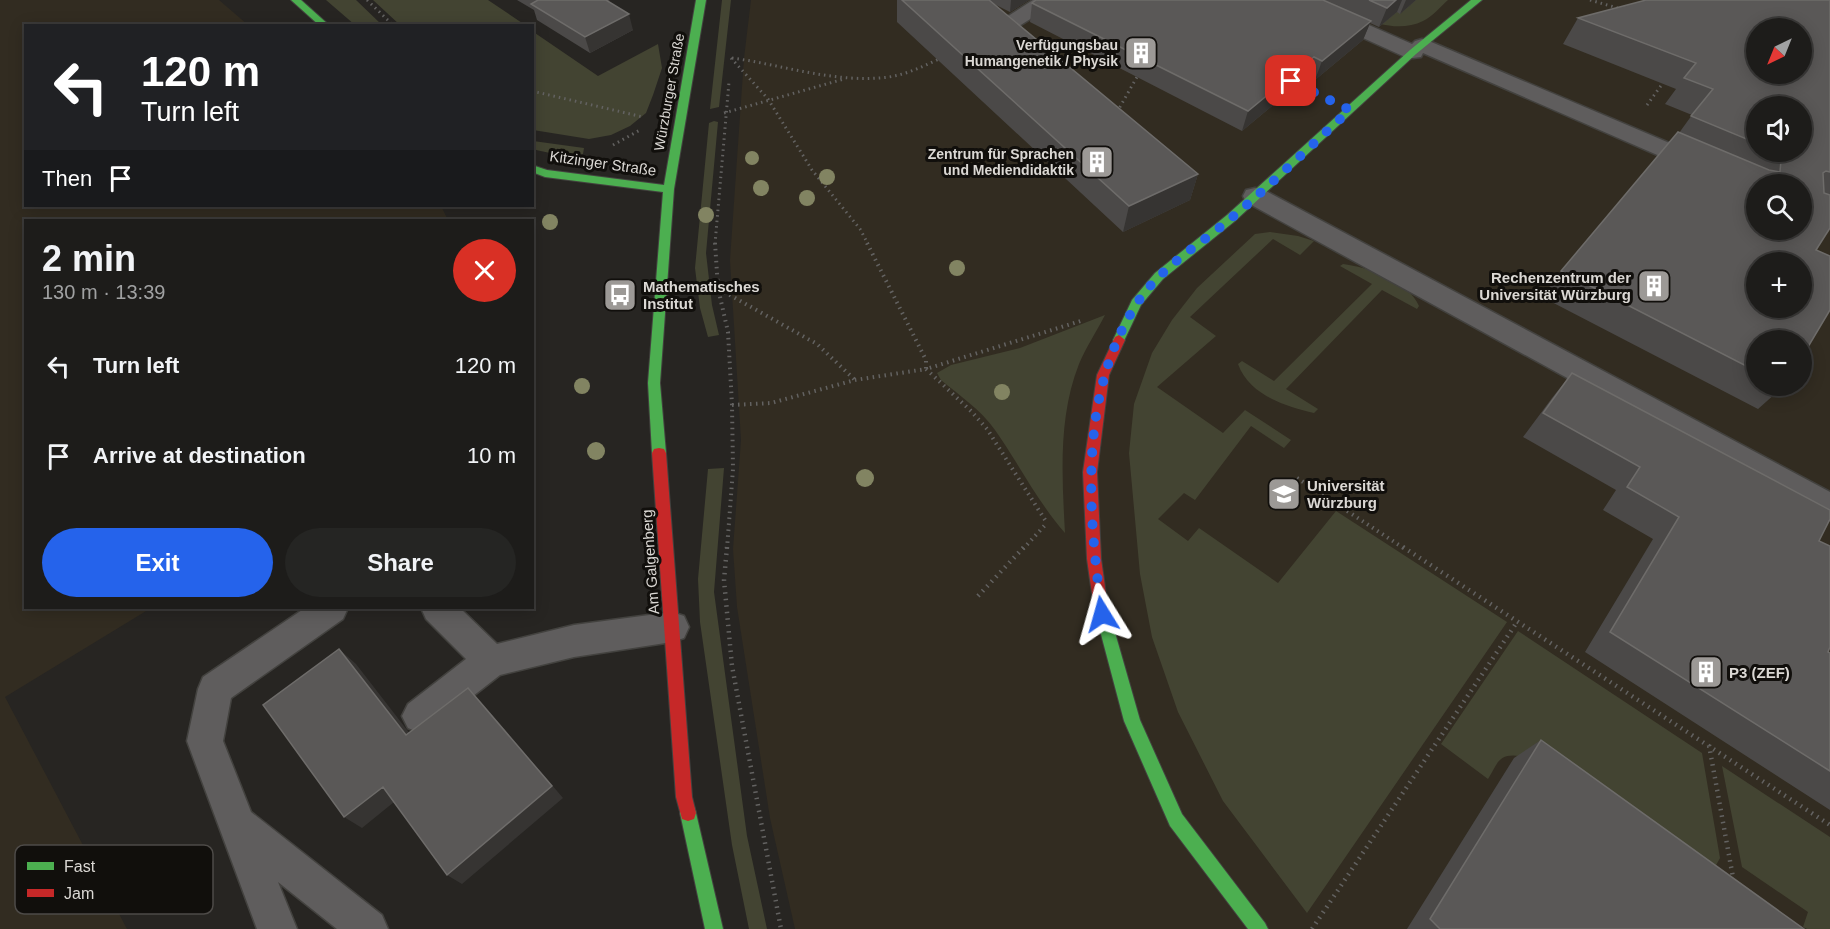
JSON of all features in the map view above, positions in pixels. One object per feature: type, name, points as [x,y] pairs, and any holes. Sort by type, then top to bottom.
[{"type":"street","points":[[296,0],[324,24]]},
{"type":"street","name":"Würzburger Straße","points":[[669,189],[701,0]]},
{"type":"street","points":[[1259,929],[1176,820],[1132,721],[1102,614],[1094,559],[1090,472],[1103,375],[1136,303],[1159,276],[1231,218],[1417,48],[1477,0]]},
{"type":"street","name":"Kitzinger Straße","points":[[534,169],[545,173],[669,189]]},
{"type":"street","name":"Am Galgenberg","points":[[669,189],[654,382],[684,797],[714,929]]},
{"type":"lane","points":[[1006,26],[1047,0]]},
{"type":"lane","points":[[1295,0],[1746,184]]},
{"type":"lane","points":[[1255,196],[1830,507]]},
{"type":"lane","points":[[277,929],[205,741],[215,689],[330,609]]},
{"type":"lane","points":[[439,609],[491,661]]},
{"type":"lane","points":[[420,716],[491,661],[574,641],[672,627]]},
{"type":"lane","points":[[239,826],[368,929]]},
{"type":"path","points":[[367,0],[392,24]]},
{"type":"path","points":[[1590,0],[1622,10]]},
{"type":"path","points":[[1006,26],[987,30],[924,67],[880,77],[847,78],[731,58],[768,99],[812,170],[860,229],[926,360],[926,369],[935,381],[975,416],[992,437],[1047,522],[1066,546],[1094,559]]},
{"type":"path","points":[[1114,118],[1137,77]]},
{"type":"path","points":[[781,929],[732,666],[724,580],[733,469],[728,332],[718,288],[716,243],[725,113],[847,78]]},
{"type":"path","points":[[1287,79],[1350,110]]},
{"type":"path","points":[[534,91],[647,118],[636,134],[617,144],[607,146]]},
{"type":"path","points":[[718,288],[817,344],[855,380]]},
{"type":"path","points":[[732,405],[771,403],[855,380],[926,369],[1136,303]]},
{"type":"path","points":[[1297,478],[1830,825]]},
{"type":"path","points":[[978,596],[1047,522]]},
{"type":"path","points":[[1312,929],[1518,621]]},
{"type":"path","points":[[1709,745],[1734,885],[1743,891]]},
{"type":"shaded area","points":[[0,0],[219,0],[247,24],[24,24],[24,207],[442,207],[448,219],[24,219],[24,609],[149,609],[5,697],[83,845],[15,845],[15,914],[119,914],[127,929],[0,929]]},
{"type":"shaded area","name":"Universität Würzburg","points":[[751,0],[1830,0],[1830,929],[795,929],[770,818],[737,607],[733,549],[741,440],[730,260],[744,58]]},
{"type":"green space","points":[[326,0],[356,0],[381,24],[354,24]]},
{"type":"green space","points":[[373,0],[488,0],[524,24],[399,24]]},
{"type":"green space","points":[[722,0],[731,0],[719,107],[710,109]]},
{"type":"green space","points":[[1321,0],[1448,0],[1423,21],[1398,26],[1384,25],[1358,17]]},
{"type":"green space","points":[[534,32],[598,76],[658,44],[662,68],[646,113],[630,126],[611,135],[589,139],[534,130]]},
{"type":"green space","points":[[718,122],[706,253],[712,305],[719,335],[708,337],[700,308],[695,268],[709,123]]},
{"type":"green space","points":[[534,141],[584,148],[583,154],[577,155],[534,149]]},
{"type":"green space","points":[[1270,232],[1314,241],[1300,255],[1273,239],[1190,317],[1216,336],[1157,387],[1223,433],[1245,410],[1291,440],[1284,448],[1251,426],[1195,500],[1184,493],[1158,519],[1188,541],[1199,528],[1278,583],[1336,511],[1507,622],[1307,913],[1223,801],[1178,712],[1152,637],[1140,574],[1129,453],[1134,404],[1152,353],[1172,320],[1197,288],[1255,234]]},
{"type":"green space","points":[[1343,264],[1364,268],[1397,283],[1414,297],[1419,306],[1417,309],[1382,290],[1286,389],[1318,409],[1314,413],[1269,398],[1250,384],[1238,364],[1242,361],[1274,381],[1372,284],[1340,266]]},
{"type":"green space","points":[[1105,315],[1079,364],[1068,405],[1063,447],[1065,533],[989,423],[970,403],[941,380],[937,373],[951,365],[1020,348]]},
{"type":"green space","points":[[724,468],[714,592],[747,836],[767,929],[749,929],[732,845],[700,622],[698,579],[708,469]]},
{"type":"green space","points":[[1518,631],[1702,753],[1720,858],[1704,887],[1520,756],[1507,756],[1500,760],[1488,779],[1441,744]]},
{"type":"green space","points":[[1722,766],[1830,837],[1830,929],[1803,927],[1808,912],[1742,867]]},
{"type":"building","points":[[538,0],[606,0],[629,14],[585,37],[531,4]]},
{"type":"building","points":[[902,0],[989,0],[1198,174],[1129,206]]},
{"type":"building","points":[[1036,0],[1323,0],[1371,21],[1322,61],[1314,57],[1248,111],[1032,3]]},
{"type":"building","points":[[1369,0],[1396,0],[1387,8]]},
{"type":"building","points":[[1646,0],[1830,0],[1830,172],[1823,173],[1824,193],[1830,195],[1830,228],[1816,250],[1830,256],[1830,310],[1812,340],[1812,330],[1746,330],[1746,366],[1561,271],[1678,132],[1769,170],[1780,172],[1781,162],[1812,162],[1812,96],[1746,96],[1746,139],[1691,116],[1713,89],[1684,78],[1696,63],[1578,18]]},
{"type":"building","points":[[1572,373],[1830,510],[1830,519],[1819,541],[1830,546],[1830,647],[1828,652],[1830,653],[1830,771],[1610,632],[1679,517],[1627,487],[1640,467],[1543,413]]},
{"type":"building","points":[[339,649],[406,735],[468,688],[552,786],[447,875],[383,787],[344,817],[263,705]]},
{"type":"building","points":[[1541,740],[1804,929],[1440,929],[1430,919]]},
{"type":"traffic: fast","points":[[296,0],[324,24]]},
{"type":"traffic: fast","points":[[659,453],[654,383],[669,189],[701,0]]},
{"type":"traffic: fast","points":[[1119,340],[1136,303],[1159,276],[1231,218],[1413,52],[1477,0]]},
{"type":"traffic: fast","points":[[534,169],[545,173],[669,189]]},
{"type":"traffic: fast","points":[[1101,608],[1132,721],[1176,820],[1259,929]]},
{"type":"traffic: fast","points":[[688,813],[714,929]]},
{"type":"traffic: jam","points":[[1101,608],[1094,559],[1090,472],[1103,375],[1119,340]]},
{"type":"traffic: jam","points":[[659,453],[684,797],[688,813]]},
{"type":"place","name":"Verfügungsbau Humangenetik / Physik","points":[[1141,53]]},
{"type":"place","name":"Zentrum für Sprachen und Mediendidaktik","points":[[1097,162]]},
{"type":"place","name":"Rechenzentrum der Universität Würzburg","points":[[1654,286]]},
{"type":"place","name":"Mathematisches Institut","points":[[620,295]]},
{"type":"place","name":"Universität Würzburg","points":[[1284,494]]},
{"type":"place","name":"P3 (ZEF)","points":[[1706,672]]},
{"type":"route","points":[[1102,614],[1094,559],[1090,472],[1103,375],[1136,303],[1159,276],[1231,218],[1350,110],[1291,81]]}]
